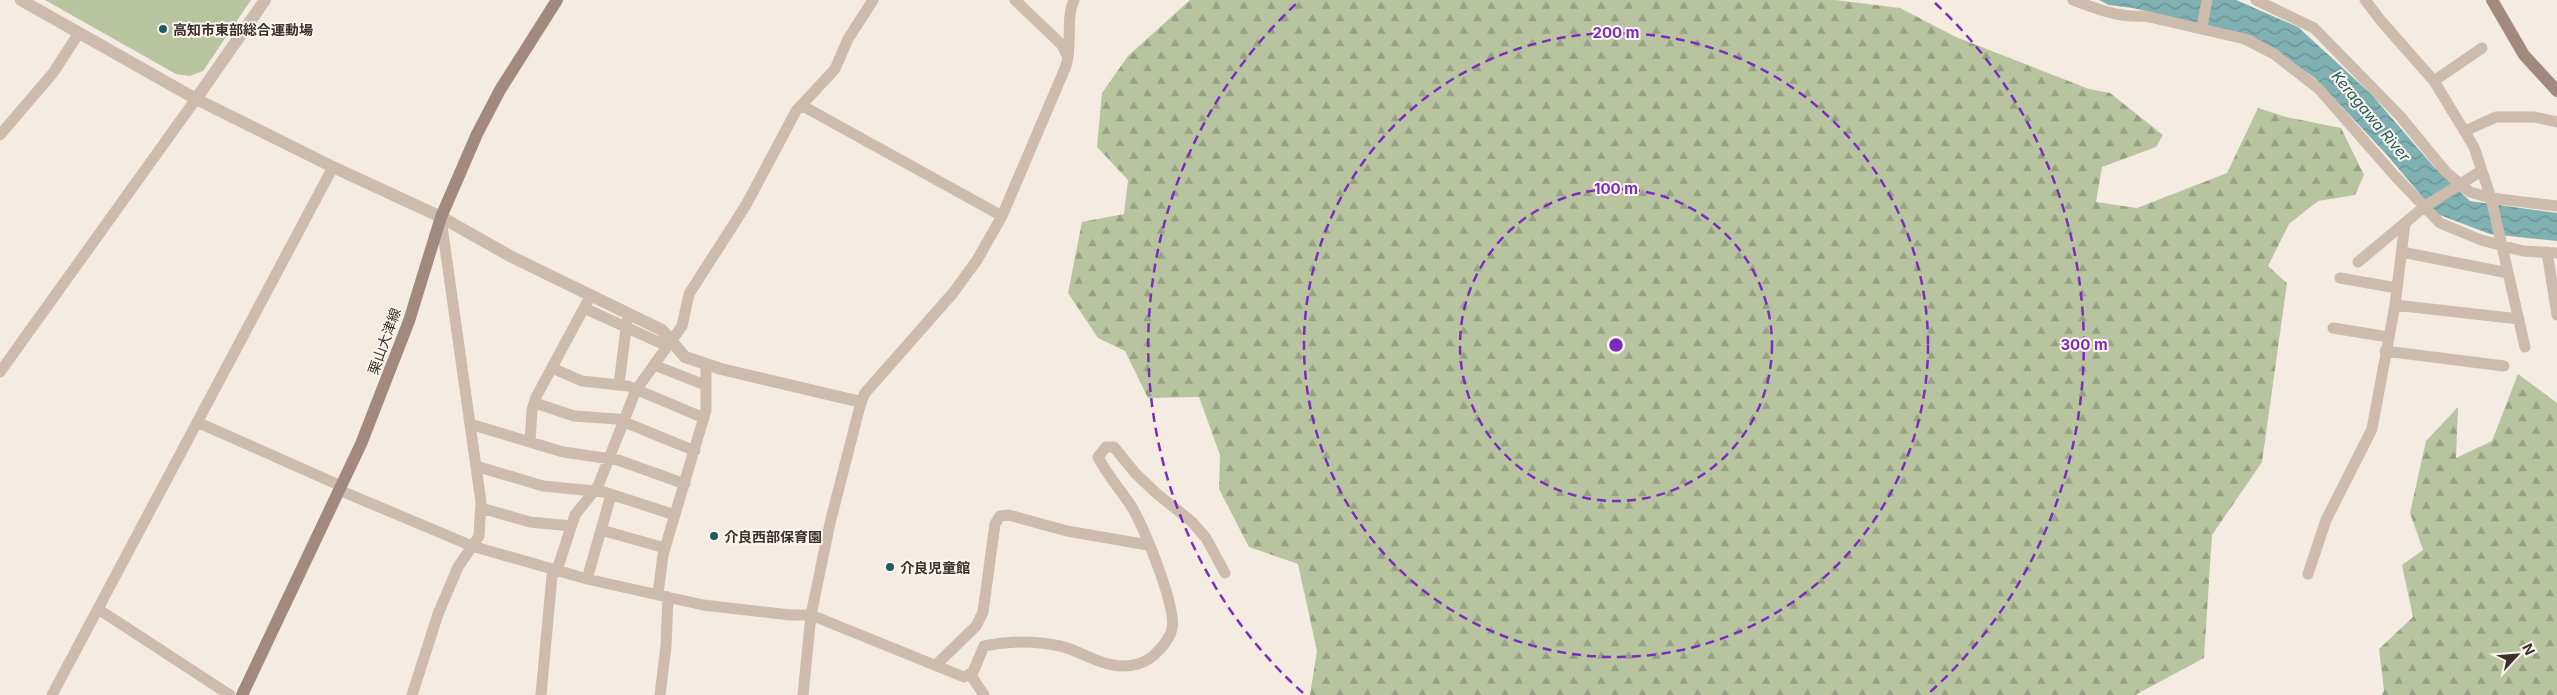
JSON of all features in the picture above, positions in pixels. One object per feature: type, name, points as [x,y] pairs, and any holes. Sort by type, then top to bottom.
[{"type":"main road","name":"栗山大津線","points":[[242,695],[361,444],[409,321],[441,217],[477,134],[500,90],[557,0]]},
{"type":"main road","points":[[2492,0],[2524,55],[2557,91]]},
{"type":"street","points":[[21,0],[196,99],[333,168],[441,217],[510,256],[662,330],[669,343],[684,357],[706,365],[861,402]]},
{"type":"street","points":[[0,372],[265,0]]},
{"type":"street","points":[[541,695],[552,576],[557,570],[575,515],[593,491],[610,458],[636,390],[682,326],[689,294],[746,205],[763,170],[801,105],[835,68],[848,39],[873,0]]},
{"type":"street","points":[[1015,0],[1062,45],[1068,58]]},
{"type":"street","points":[[803,695],[811,615],[830,523],[861,402],[880,375],[953,293],[977,260],[1002,216],[1068,58],[1071,14],[1074,0]]},
{"type":"street","points":[[2073,0],[2096,9],[2130,17],[2145,16],[2202,26],[2245,39],[2274,54],[2319,89],[2440,223],[2481,240],[2501,242],[2523,251],[2552,252],[2557,315]]},
{"type":"street","points":[[2202,26],[2206,0]]},
{"type":"street","points":[[2256,0],[2314,28],[2400,116],[2446,172],[2470,192],[2492,200],[2557,206]]},
{"type":"street","points":[[2365,0],[2434,81],[2474,147],[2492,200],[2525,347]]},
{"type":"street","points":[[0,136],[53,73],[79,33]]},
{"type":"street","points":[[2434,81],[2482,48]]},
{"type":"street","points":[[801,105],[1002,216]]},
{"type":"street","points":[[2465,131],[2496,117],[2534,116],[2557,122]]},
{"type":"street","points":[[52,695],[333,168]]},
{"type":"street","points":[[2358,262],[2426,206],[2481,171]]},
{"type":"street","points":[[412,695],[438,614],[458,567],[478,536],[481,508],[441,217]]},
{"type":"street","points":[[2308,574],[2326,520],[2372,429],[2395,305],[2405,223]]},
{"type":"street","points":[[2402,252],[2508,273]]},
{"type":"street","points":[[2340,278],[2397,288]]},
{"type":"street","points":[[530,442],[535,403],[591,295]]},
{"type":"street","points":[[2395,305],[2519,319]]},
{"type":"street","points":[[584,308],[669,343]]},
{"type":"street","points":[[620,384],[626,326],[630,314]]},
{"type":"street","points":[[2334,328],[2388,337]]},
{"type":"street","points":[[2385,351],[2504,366]]},
{"type":"street","points":[[654,365],[705,385]]},
{"type":"street","points":[[660,695],[666,646],[663,596],[665,548],[706,410],[706,365]]},
{"type":"street","points":[[552,368],[582,381],[620,384],[704,418]]},
{"type":"street","points":[[535,403],[574,416],[624,422],[695,451]]},
{"type":"street","points":[[197,422],[472,546],[587,579],[703,605],[790,616],[811,615],[964,677],[973,672],[984,646],[998,643],[1060,646],[1114,665],[1132,666],[1153,657],[1167,642],[1172,628],[1172,615],[1168,596],[1131,506],[1098,457],[1106,447],[1114,447],[1156,493],[1192,521],[1206,538],[1225,573]]},
{"type":"street","points":[[470,424],[563,452],[610,458],[685,484]]},
{"type":"street","points":[[476,466],[542,486],[593,491],[611,495],[675,515]]},
{"type":"street","points":[[587,579],[611,495]]},
{"type":"street","points":[[481,508],[530,522],[572,526]]},
{"type":"street","points":[[936,665],[976,626],[983,612],[995,524],[1000,516],[1009,515],[1067,531],[1148,545]]},
{"type":"street","points":[[601,530],[665,548]]},
{"type":"street","points":[[98,609],[230,695]]},
{"type":"street","points":[[970,674],[984,695]]},
{"type":"green space","name":"高知市東部総合運動場","points":[[45,0],[251,0],[203,71],[190,76],[176,74]]},
{"type":"green space","points":[[1190,0],[1835,0],[1900,8],[1956,37],[2089,89],[2110,93],[2163,135],[2156,147],[2102,167],[2096,202],[2137,208],[2227,173],[2258,108],[2286,117],[2341,128],[2364,175],[2355,195],[2318,201],[2289,224],[2268,266],[2287,283],[2262,462],[2212,535],[2204,658],[2135,695],[1310,695],[1317,651],[1298,564],[1249,547],[1219,489],[1220,455],[1199,397],[1148,398],[1125,351],[1098,338],[1068,293],[1082,222],[1124,214],[1128,180],[1097,147],[1102,93],[1128,56]]},
{"type":"green space","points":[[2518,374],[2557,403],[2557,695],[2382,695],[2384,690],[2379,649],[2413,617],[2402,565],[2423,550],[2410,513],[2426,441],[2458,407],[2456,458],[2492,441]]},
{"type":"water","name":"Keragawa River","points":[[2099,0],[2236,0],[2298,27],[2371,94],[2434,167],[2470,201],[2557,213],[2557,241],[2490,234],[2437,214],[2387,155],[2315,78],[2252,36],[2133,8],[2109,5]]},
{"type":"place","name":"高知市東部総合運動場","points":[[163,29]]},
{"type":"place","name":"介良西部保育園","points":[[714,536]]},
{"type":"place","name":"介良児童館","points":[[890,567]]}]
